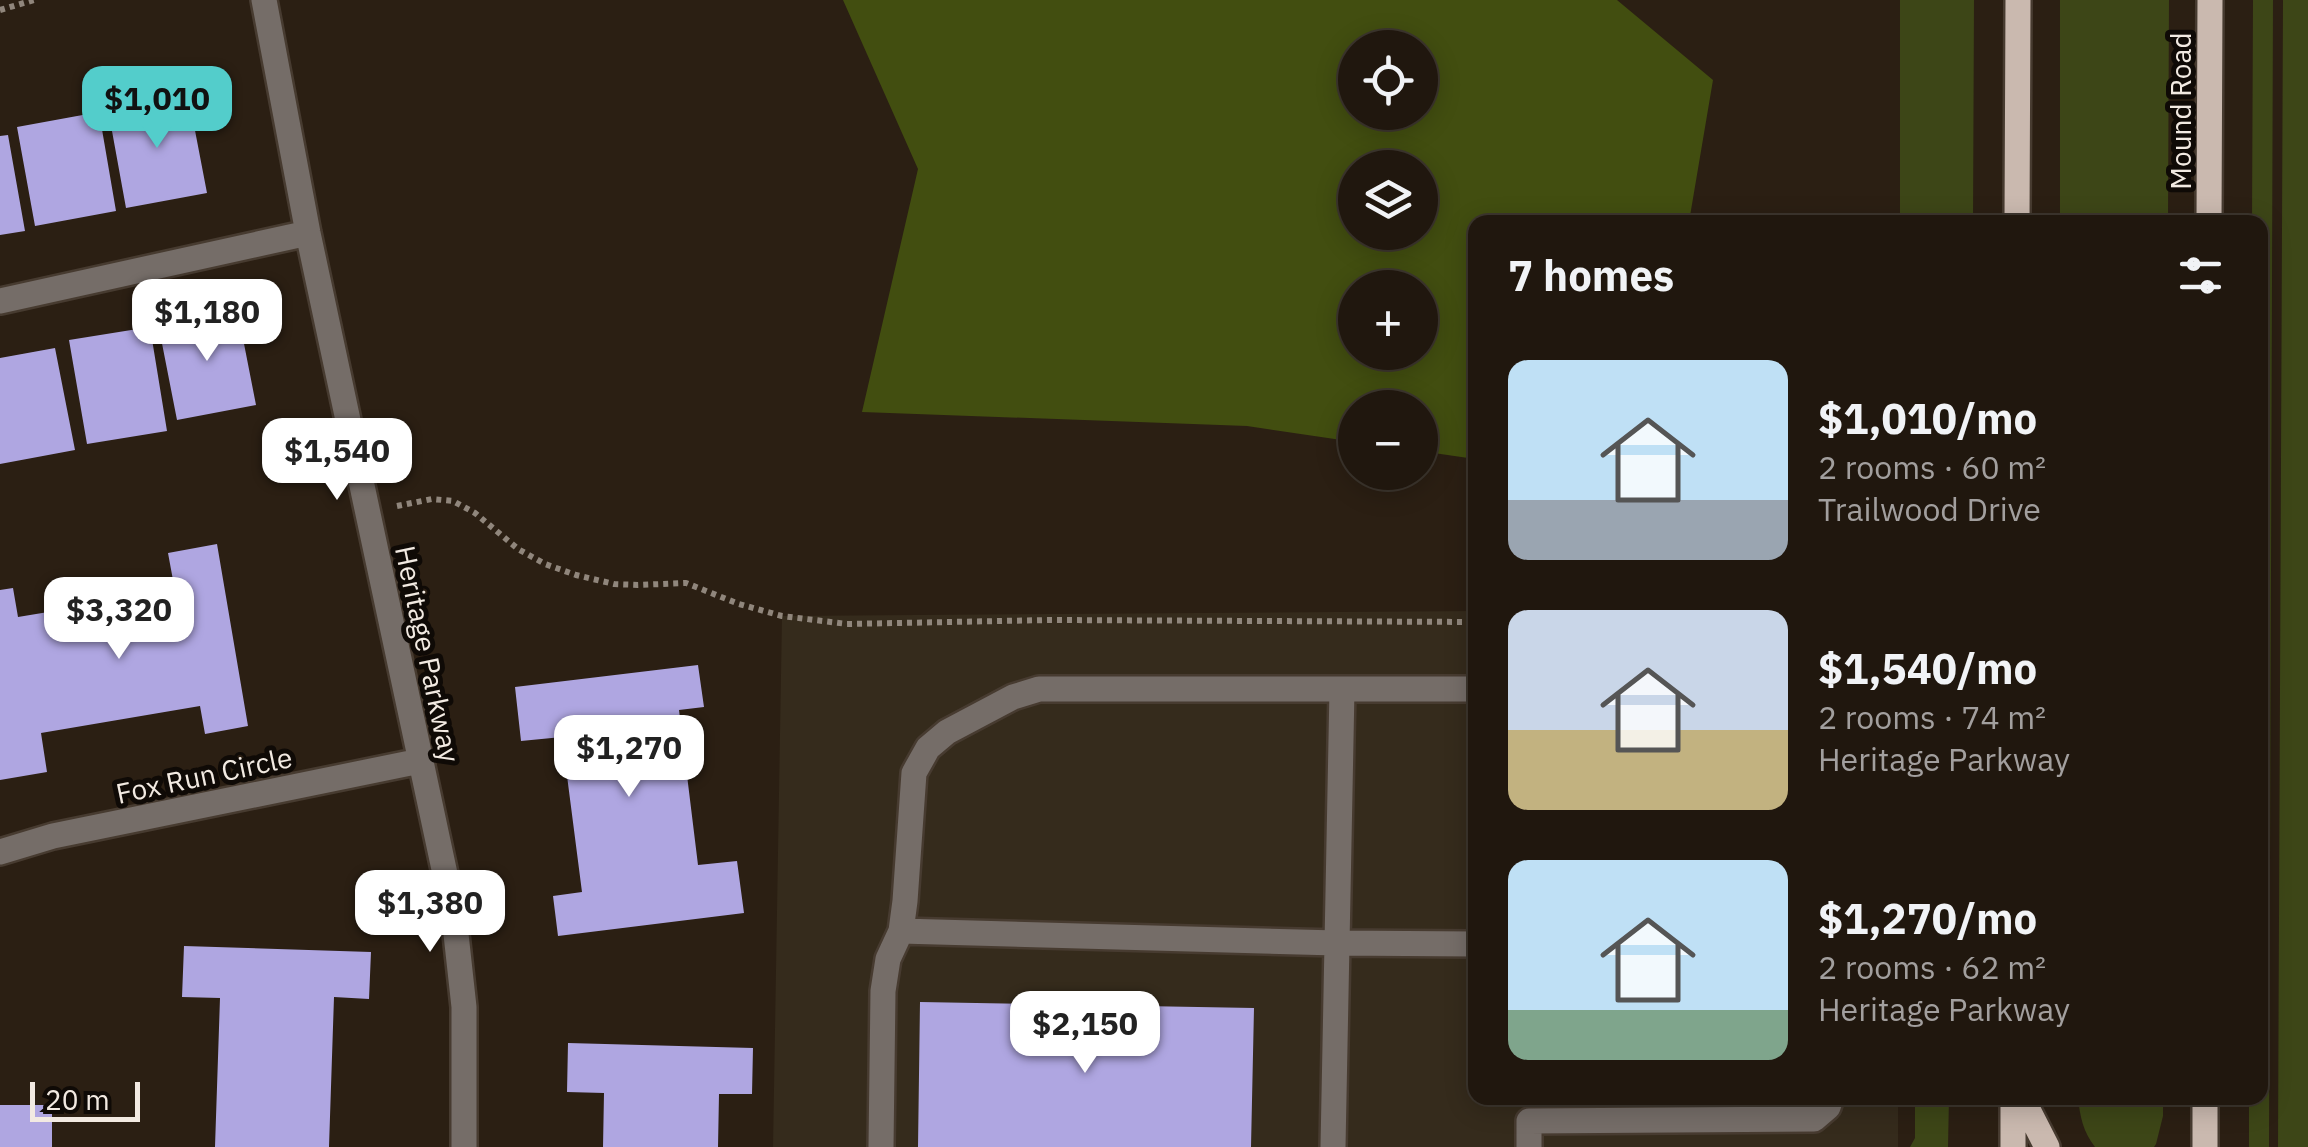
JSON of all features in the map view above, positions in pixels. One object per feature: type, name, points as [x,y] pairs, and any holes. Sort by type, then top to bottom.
[{"type":"main road","points":[[2018,0],[2018,215]]},
{"type":"main road","name":"Mound Road","points":[[2209,215],[2210,0]]},
{"type":"main road","points":[[2012,1105],[2012,1147]]},
{"type":"main road","points":[[2026,1105],[2047,1147]]},
{"type":"main road","points":[[2205,1105],[2205,1147]]},
{"type":"street","name":"Heritage Parkway","points":[[264,0],[308,233],[454,916],[462,989],[464,1147]]},
{"type":"street","points":[[0,301],[308,233]]},
{"type":"street","points":[[1332,1147],[1342,688]]},
{"type":"street","points":[[881,1147],[882,991],[888,959],[901,931],[914,773],[928,748],[948,732],[1012,697],[1039,689],[1468,689]]},
{"type":"street","name":"Fox Run Circle","points":[[0,852],[53,836],[420,761]]},
{"type":"street","points":[[901,931],[1468,944]]},
{"type":"street","points":[[1529,1147],[1529,1109],[1814,1119],[1829,1105]]},
{"type":"path","points":[[0,10],[34,0]]},
{"type":"path","points":[[367,511],[432,498],[453,501],[475,513],[518,549],[576,575],[638,586],[686,583],[782,616],[847,624],[1051,620],[1468,622]]},
{"type":"shaded area","points":[[1468,611],[1468,1105],[1898,1105],[1898,1147],[773,1147],[782,616]]},
{"type":"green space","points":[[843,0],[1617,0],[1713,80],[1690,215],[1468,215],[1468,458],[1438,454],[1438,390],[1338,390],[1338,439],[1247,426],[862,412],[918,169]]},
{"type":"green space","points":[[1900,0],[1974,0],[1973,215],[1900,215]]},
{"type":"green space","points":[[2060,0],[2169,0],[2168,215],[2060,215]]},
{"type":"green space","points":[[2253,0],[2273,0],[2269,1147],[2249,1147],[2249,1105],[2268,1105],[2268,215],[2252,215]]},
{"type":"green space","points":[[2283,0],[2308,0],[2308,1147],[2278,1147]]},
{"type":"green space","points":[[1915,1105],[1949,1105],[1948,1147],[1910,1147],[1915,1138]]},
{"type":"green space","points":[[2079,1105],[2163,1105],[2154,1147],[2095,1147],[2083,1124]]},
{"type":"building","points":[[188,94],[207,193],[126,208],[108,109]]},
{"type":"building","points":[[99,112],[116,211],[35,226],[17,127]]},
{"type":"building","points":[[8,135],[25,231],[0,235],[0,136]]},
{"type":"building","points":[[237,308],[256,405],[177,420],[158,323]]},
{"type":"building","points":[[150,327],[167,431],[87,444],[69,340]]},
{"type":"building","points":[[55,348],[75,450],[0,464],[0,358]]},
{"type":"building","points":[[217,544],[248,726],[205,734],[200,706],[41,733],[47,772],[0,780],[0,590],[13,588],[18,617],[175,591],[168,553]]},
{"type":"building","points":[[698,665],[704,707],[679,710],[698,865],[737,861],[744,913],[558,936],[553,896],[582,892],[562,737],[521,741],[515,687]]},
{"type":"building","points":[[184,946],[371,952],[369,999],[334,997],[329,1147],[215,1147],[220,998],[182,997]]},
{"type":"building","points":[[920,1002],[1254,1008],[1251,1147],[918,1147]]},
{"type":"building","points":[[568,1043],[753,1048],[752,1094],[719,1094],[718,1147],[603,1147],[604,1093],[567,1092]]},
{"type":"building","points":[[0,1105],[52,1105],[52,1147],[0,1147]]}]
